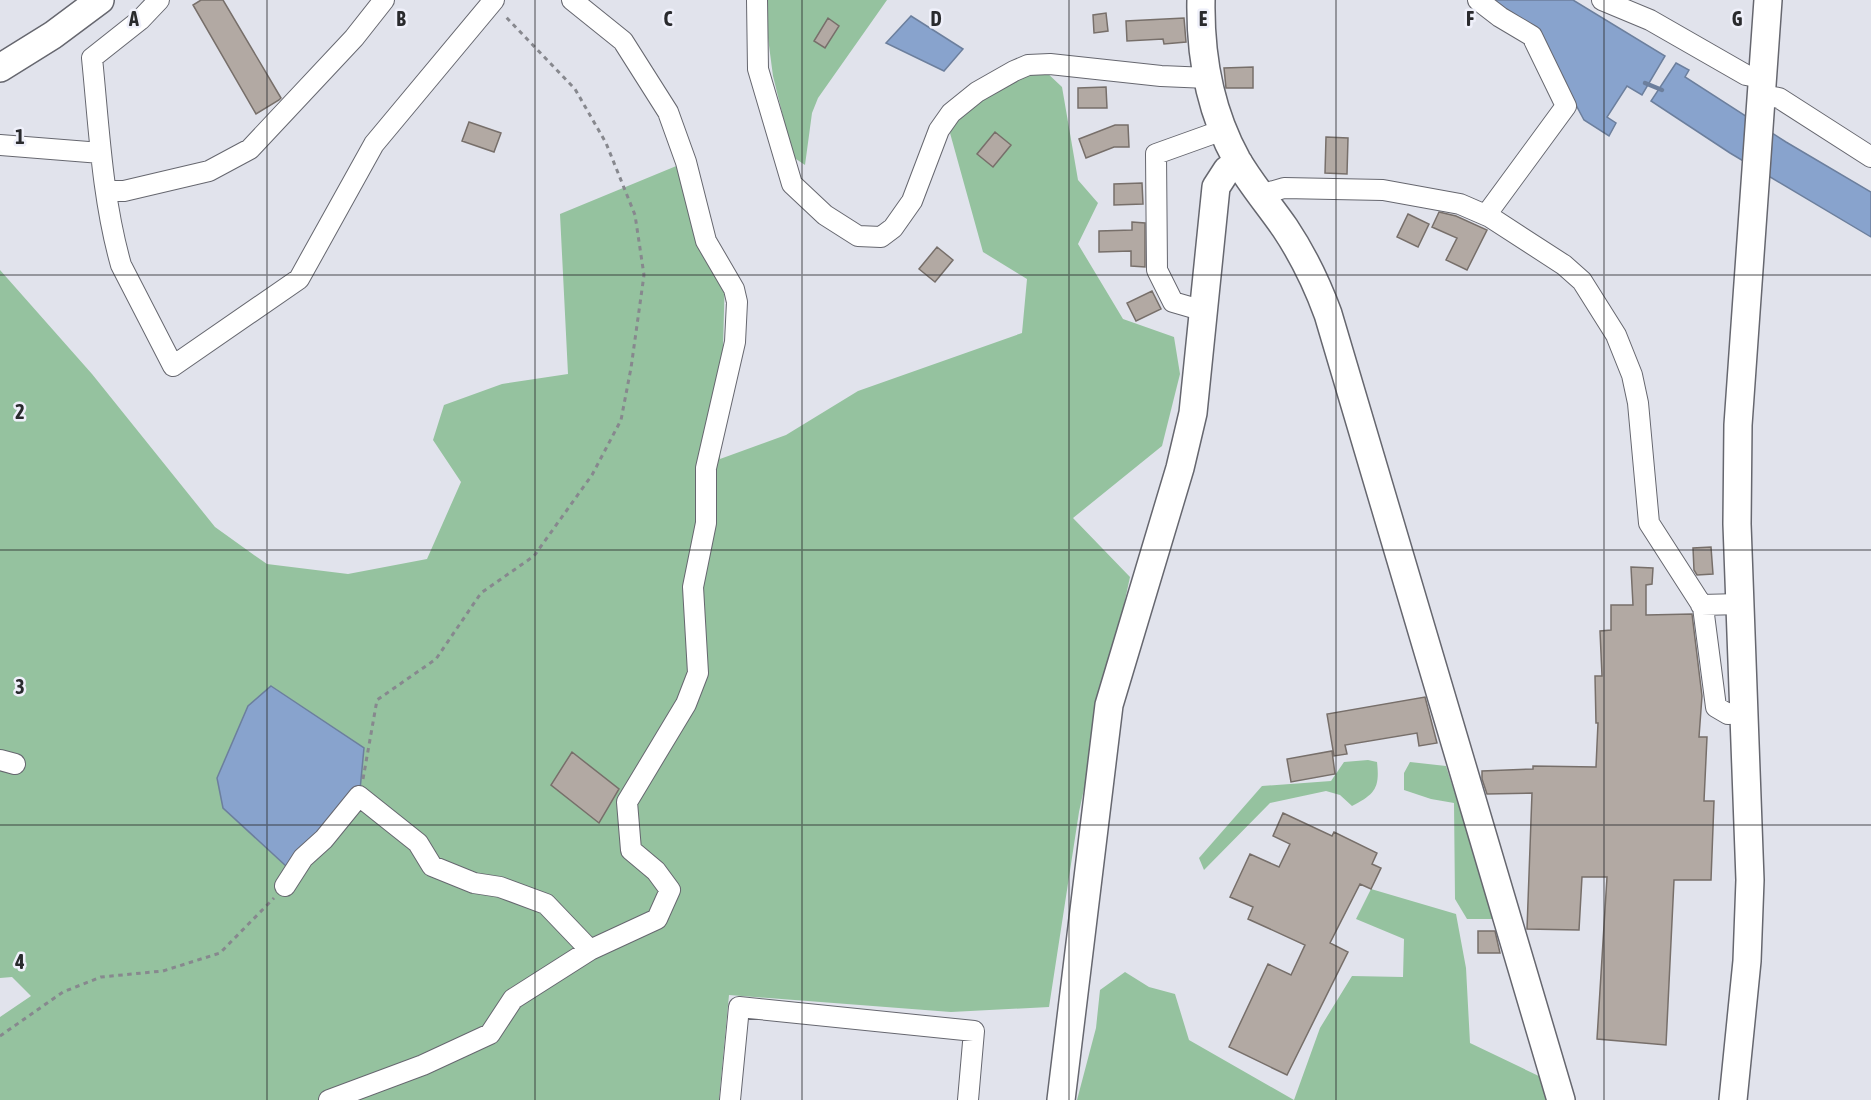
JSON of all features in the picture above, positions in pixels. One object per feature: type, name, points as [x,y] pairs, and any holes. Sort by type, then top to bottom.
[{"type":"street","points":[[0,68],[53,35],[100,0]]},
{"type":"street","points":[[159,0],[140,20],[92,58],[101,153],[112,233],[121,265],[173,366],[299,279],[374,144],[493,2]]},
{"type":"street","points":[[107,191],[124,191],[209,171],[249,149],[354,38],[384,0]]},
{"type":"street","points":[[329,1100],[423,1065],[490,1034],[513,999],[590,950],[657,919],[670,890],[656,871],[631,850],[627,802],[686,704],[698,673],[693,587],[706,523],[706,468],[735,342],[737,302],[734,289],[706,241],[686,162],[668,112],[623,41],[572,0]]},
{"type":"street","points":[[757,0],[758,69],[792,184],[825,215],[858,237],[881,237],[893,228],[912,201],[939,130],[951,114],[977,92],[1014,71],[1028,65],[1050,64],[1161,76],[1208,78]]},
{"type":"street","points":[[1201,0],[1202,38],[1208,78],[1223,130],[1239,163],[1296,245],[1328,314],[1561,1100]]},
{"type":"street","points":[[1478,0],[1500,17],[1532,36],[1566,106],[1486,215]]},
{"type":"street","points":[[1602,0],[1650,20],[1746,75],[1761,93],[1779,98],[1871,157]]},
{"type":"street","points":[[1733,1100],[1744,1002],[1749,920],[1750,839],[1737,433],[1768,0]]},
{"type":"street","points":[[1204,312],[1173,302],[1157,270],[1156,154],[1223,130]]},
{"type":"street","points":[[0,145],[101,153]]},
{"type":"street","points":[[1061,1100],[1109,705],[1180,468],[1193,413],[1216,187],[1227,170],[1239,163]]},
{"type":"street","points":[[1260,195],[1284,189],[1383,190],[1460,204],[1486,215],[1574,272],[1590,290],[1616,336],[1635,389],[1649,523],[1701,605],[1716,708],[1728,714],[1745,713]]},
{"type":"street","points":[[1701,605],[1741,604]]},
{"type":"street","points":[[285,886],[303,858],[324,839],[359,796],[418,843],[432,866],[474,883],[501,887],[546,904],[590,950]]},
{"type":"street","points":[[730,1100],[740,1007],[974,1031],[968,1100]]},
{"type":"path","points":[[359,796],[377,700],[436,659],[481,592],[534,556],[592,475],[621,420],[631,368],[644,275],[634,215],[606,143],[575,89],[557,67],[493,2]]},
{"type":"path","points":[[0,1036],[63,992],[101,977],[163,971],[220,953],[285,886]]},
{"type":"green space","points":[[763,0],[887,0],[818,98],[812,113],[805,165],[793,157],[773,76]]},
{"type":"green space","points":[[1044,70],[1062,87],[1078,180],[1098,203],[1078,244],[1123,319],[1174,337],[1180,374],[1162,446],[1073,518],[1130,577],[1079,812],[1049,1007],[951,1012],[729,995],[719,1100],[0,1100],[0,1017],[31,996],[12,977],[0,978],[0,270],[92,374],[215,527],[267,564],[348,574],[427,559],[461,482],[433,440],[444,405],[502,384],[568,374],[560,214],[686,162],[725,274],[720,459],[786,435],[858,391],[1022,333],[1027,279],[983,252],[950,133],[974,90]]},
{"type":"green space","points":[[1368,760],[1377,762],[1378,778],[1371,794],[1366,798],[1352,806],[1340,795],[1326,791],[1270,803],[1204,870],[1199,858],[1262,786],[1331,781],[1344,762]]},
{"type":"green space","points":[[1410,762],[1446,766],[1496,919],[1467,919],[1455,899],[1454,803],[1431,799],[1404,790],[1404,773]]},
{"type":"green space","points":[[1371,889],[1456,914],[1466,968],[1470,1043],[1543,1078],[1549,1100],[1294,1100],[1320,1028],[1352,976],[1403,977],[1404,939],[1356,919]]},
{"type":"green space","points":[[1125,972],[1149,987],[1175,994],[1189,1040],[1294,1100],[1077,1100],[1096,1028],[1100,990]]},
{"type":"water","points":[[1492,0],[1573,0],[1665,56],[1642,95],[1627,86],[1607,117],[1616,123],[1609,136],[1584,120],[1537,32]]},
{"type":"water","points":[[911,16],[963,49],[944,71],[886,43]]},
{"type":"water","points":[[1676,63],[1689,70],[1685,77],[1786,142],[1871,192],[1871,237],[1730,153],[1651,101]]},
{"type":"water","points":[[271,686],[364,748],[360,790],[286,866],[223,808],[217,778],[248,706]]},
{"type":"building","points":[[201,0],[223,0],[281,98],[279,100],[256,114],[193,5]]},
{"type":"building","points":[[1106,13],[1108,31],[1094,33],[1093,15]]},
{"type":"building","points":[[828,18],[839,26],[825,48],[814,41]]},
{"type":"building","points":[[1184,18],[1186,42],[1164,44],[1163,39],[1127,41],[1126,21]]},
{"type":"building","points":[[1253,67],[1253,88],[1226,88],[1224,68]]},
{"type":"building","points":[[1106,87],[1107,108],[1078,108],[1078,88]]},
{"type":"building","points":[[469,122],[501,133],[494,152],[462,141]]},
{"type":"building","points":[[1115,125],[1128,125],[1129,147],[1114,147],[1086,158],[1079,139]]},
{"type":"building","points":[[995,132],[1011,145],[993,167],[977,154]]},
{"type":"building","points":[[1326,137],[1348,138],[1347,174],[1325,173]]},
{"type":"building","points":[[1142,183],[1143,204],[1114,205],[1114,184]]},
{"type":"building","points":[[1439,212],[1456,216],[1487,230],[1467,270],[1446,260],[1457,238],[1432,227]]},
{"type":"building","points":[[1408,214],[1429,224],[1418,247],[1397,237]]},
{"type":"building","points":[[1132,222],[1145,223],[1145,267],[1131,266],[1131,251],[1099,252],[1099,231],[1132,230]]},
{"type":"building","points":[[937,247],[953,260],[935,282],[919,269]]},
{"type":"building","points":[[1152,291],[1161,309],[1136,321],[1127,303]]},
{"type":"building","points":[[1711,547],[1713,574],[1697,575],[1694,570],[1693,548]]},
{"type":"building","points":[[1631,567],[1653,568],[1652,584],[1646,585],[1646,615],[1692,614],[1702,696],[1699,737],[1707,737],[1704,801],[1714,801],[1711,880],[1674,880],[1666,1045],[1597,1039],[1607,877],[1582,877],[1579,930],[1527,929],[1532,793],[1487,794],[1482,779],[1482,771],[1533,769],[1533,766],[1596,767],[1598,723],[1596,723],[1595,676],[1602,676],[1600,631],[1611,630],[1611,605],[1633,605]]},
{"type":"building","points":[[1425,697],[1437,743],[1419,746],[1417,733],[1345,745],[1347,754],[1334,756],[1327,714]]},
{"type":"building","points":[[1332,751],[1335,774],[1291,782],[1287,759]]},
{"type":"building","points":[[572,752],[619,789],[599,823],[551,785]]},
{"type":"building","points":[[1283,813],[1332,836],[1334,832],[1377,853],[1372,864],[1381,868],[1371,889],[1360,884],[1330,943],[1348,952],[1287,1075],[1229,1047],[1268,964],[1291,975],[1305,945],[1248,919],[1253,907],[1230,897],[1250,854],[1279,867],[1290,844],[1273,836]]},
{"type":"building","points":[[1478,931],[1495,931],[1500,953],[1478,953]]},
{"type":"waterway","points":[[1645,83],[1662,90]]}]
